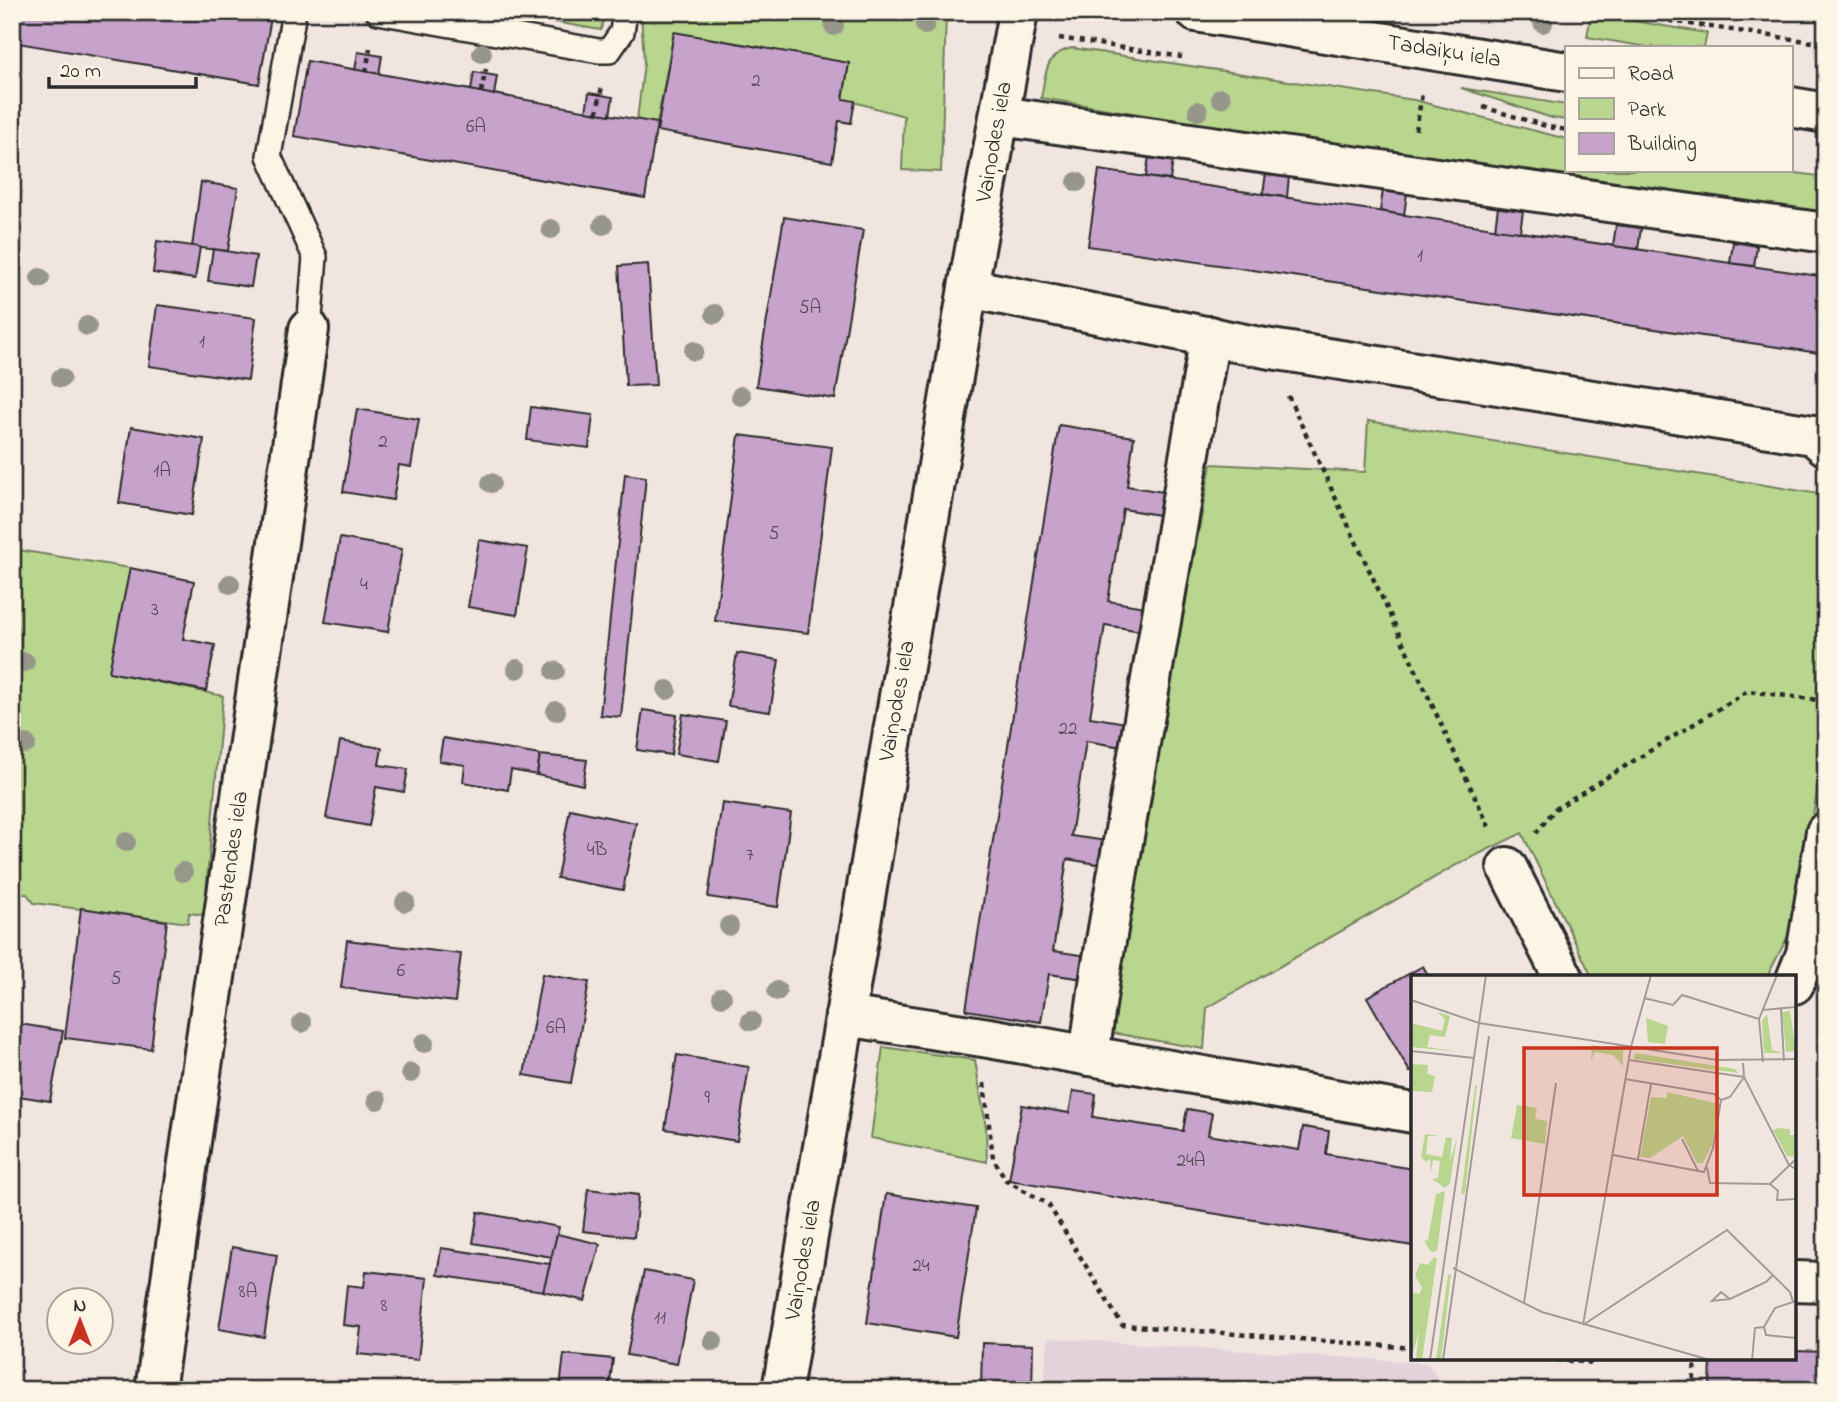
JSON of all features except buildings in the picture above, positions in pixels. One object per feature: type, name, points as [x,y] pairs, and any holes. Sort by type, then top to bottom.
[{"type":"street","name":"Vaiņodes iela","points":[[782,1390],[968,288],[1018,12]]},
{"type":"street","name":"Tadaiķu iela","points":[[1196,12],[1565,72]]},
{"type":"street","points":[[1792,107],[1826,113]]},
{"type":"street","points":[[1000,116],[1826,233]]},
{"type":"street","points":[[968,288],[1265,348],[1813,435],[1826,446]]},
{"type":"street","name":"Pastendes iela","points":[[155,1390],[309,329]]},
{"type":"street","points":[[1089,1056],[1101,970],[1210,336]]},
{"type":"street","points":[[1796,979],[1806,954],[1826,832]]},
{"type":"street","points":[[1507,867],[1562,975]]},
{"type":"street","points":[[845,1016],[989,1038],[1411,1113]]},
{"type":"street","points":[[1796,1282],[1826,1282]]},
{"type":"lane","points":[[294,12],[269,156],[315,257],[309,329]]},
{"type":"lane","points":[[378,12],[609,51],[622,32],[625,12]]},
{"type":"path","points":[[1610,12],[1826,44]]},
{"type":"path","points":[[1265,348],[1507,867],[1555,810],[1748,691],[1826,701]]},
{"type":"path","points":[[989,1038],[982,1069],[993,1158],[1006,1180],[1048,1204],[1122,1325],[1411,1348]]},
{"type":"path","points":[[1559,1360],[1592,1363],[1599,1360]]},
{"type":"path","points":[[1693,1390],[1695,1360]]},
{"type":"shaded area","points":[[1048,1338],[1427,1363],[1446,1390],[1044,1390]]},
{"type":"green space","points":[[497,12],[605,12],[601,30]]},
{"type":"green space","points":[[641,12],[946,14],[941,172],[902,170],[904,116],[843,99],[849,63],[674,33],[657,123],[637,120],[644,63]]},
{"type":"green space","points":[[1591,14],[1707,33],[1704,46],[1641,46],[1587,37]]},
{"type":"green space","points":[[1072,48],[1414,100],[1565,138],[1565,172],[1789,172],[1826,177],[1826,214],[1323,144],[1041,98],[1048,66],[1056,55]]},
{"type":"green space","points":[[1461,88],[1565,105],[1565,120],[1552,118]]},
{"type":"green space","points":[[1368,421],[1826,495],[1826,738],[1795,922],[1768,975],[1591,975],[1522,833],[1460,863],[1207,1008],[1204,1049],[1107,1032],[1211,464],[1365,472]]},
{"type":"green space","points":[[12,549],[130,568],[110,672],[223,696],[204,915],[189,913],[188,923],[34,903],[27,894],[12,894]]},
{"type":"green space","points":[[883,1047],[975,1060],[986,1127],[987,1162],[871,1138]]}]
